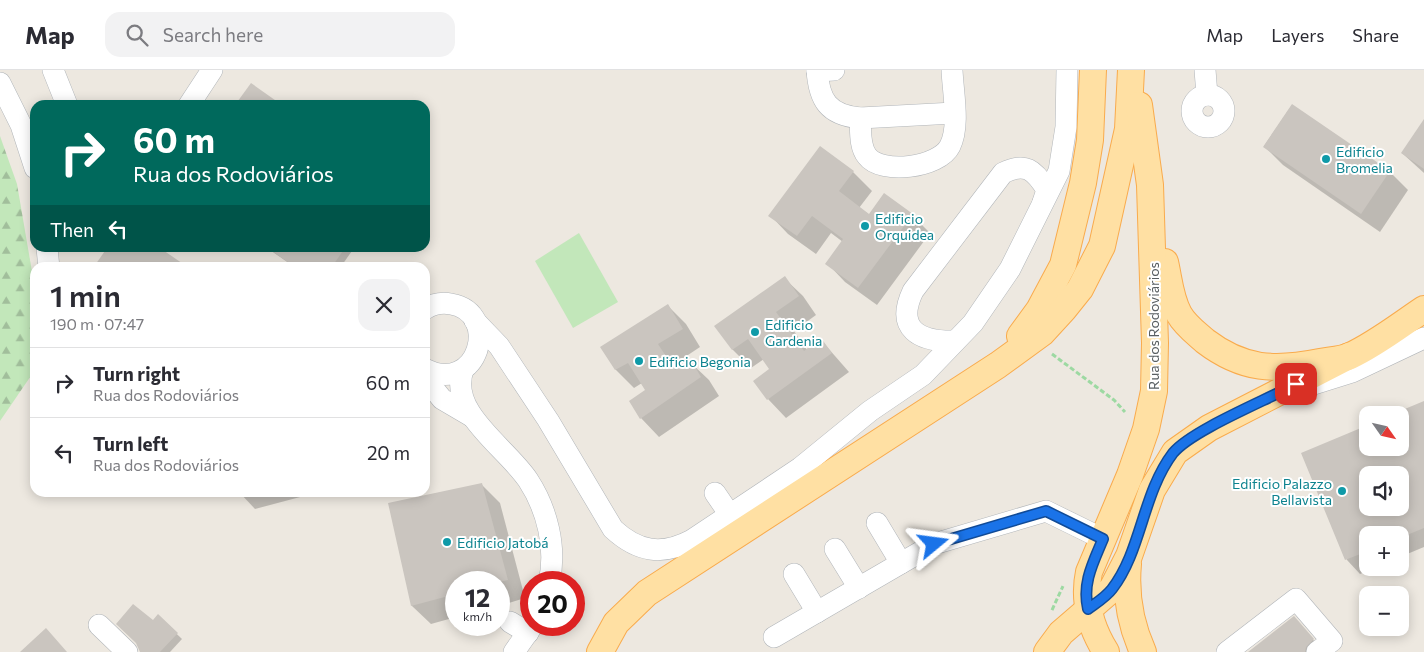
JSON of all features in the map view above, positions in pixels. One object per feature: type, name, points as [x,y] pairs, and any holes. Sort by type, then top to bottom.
[{"type":"main road","points":[[998,365],[1039,310],[1063,265],[1083,183],[1090,140],[1093,70]]},
{"type":"main road","points":[[600,652],[616,623],[647,593],[998,365],[1042,333],[1064,310],[1080,289],[1098,254],[1128,129],[1132,70]]},
{"type":"main road","name":"Rua dos Rodoviários","points":[[1106,652],[1088,609],[1085,595],[1086,584],[1130,475],[1146,429],[1154,391],[1155,343],[1150,186],[1132,70]]},
{"type":"main road","points":[[1150,186],[1172,296],[1179,314],[1190,329],[1216,349],[1241,362],[1265,368],[1292,368],[1349,356]]},
{"type":"main road","points":[[1048,652],[1062,633],[1112,589],[1129,556],[1152,490],[1175,452],[1209,428],[1387,335],[1424,309]]},
{"type":"main road","points":[[1129,556],[1126,589],[1128,609],[1143,652]]},
{"type":"street","points":[[52,70],[65,100]]},
{"type":"street","points":[[192,100],[212,70]]},
{"type":"street","points":[[822,70],[818,88],[824,102],[836,112],[846,117],[860,118],[954,113]]},
{"type":"street","points":[[860,118],[862,146],[867,157],[887,166],[924,165],[936,160],[949,149],[954,137],[952,70]]},
{"type":"street","points":[[430,307],[444,303],[456,305],[467,311],[499,346],[548,420],[613,529],[627,542],[644,548],[677,548],[800,468],[870,411],[923,375],[973,323],[1010,270],[1059,171],[1066,127],[1067,70]]},
{"type":"street","points":[[1205,70],[1207,95]]},
{"type":"street","points":[[0,84],[21,125],[30,153]]},
{"type":"street","points":[[955,340],[938,341],[925,338],[914,332],[906,320],[906,305],[913,291],[1002,173],[1016,167],[1028,169],[1039,178],[1047,190],[1039,213]]},
{"type":"street","points":[[476,321],[480,334],[479,348],[473,360],[463,370],[459,381],[460,393],[472,416],[523,473],[543,508],[549,532],[551,552],[550,571]]},
{"type":"street","points":[[1279,393],[1330,381],[1424,338]]},
{"type":"street","points":[[430,371],[443,375],[463,370]]},
{"type":"street","points":[[430,384],[442,399],[472,416]]},
{"type":"street","points":[[715,493],[730,515]]},
{"type":"street","points":[[774,637],[934,544],[1046,511],[1103,539]]},
{"type":"street","points":[[877,524],[901,563]]},
{"type":"street","points":[[835,549],[859,588]]},
{"type":"street","points":[[794,574],[817,612]]},
{"type":"street","points":[[1227,652],[1296,599],[1332,640],[1317,652]]},
{"type":"street","points":[[510,622],[520,626]]},
{"type":"street","points":[[99,625],[127,652]]},
{"type":"street","points":[[514,652],[525,636]]},
{"type":"path","points":[[1047,350],[1114,400],[1124,409],[1127,416]]},
{"type":"path","points":[[1050,615],[1065,582]]},
{"type":"green space","points":[[0,136],[17,184],[30,262],[30,377],[0,421]]},
{"type":"green space","points":[[579,233],[618,302],[573,328],[535,261]]},
{"type":"building","points":[[251,83],[275,100],[239,100]]},
{"type":"building","name":"Edificio Bromelia","points":[[1292,104],[1390,171],[1361,214],[1263,147]]},
{"type":"building","points":[[1424,119],[1424,169],[1401,153]]},
{"type":"building","name":"Edificio Orquidea","points":[[820,146],[854,171],[839,191],[869,214],[884,193],[913,214],[858,288],[825,264],[843,239],[812,216],[797,236],[768,216]]},
{"type":"building","points":[[104,252],[166,252],[180,262],[97,262]]},
{"type":"building","points":[[274,252],[342,252],[335,262],[288,262]]},
{"type":"building","name":"Edificio Gardenia","points":[[785,276],[799,296],[776,312],[804,351],[821,338],[832,353],[767,400],[753,381],[769,369],[748,339],[732,350],[714,326]]},
{"type":"building","name":"Edificio Begonia","points":[[668,304],[683,329],[658,344],[675,370],[691,360],[701,377],[640,419],[629,401],[645,390],[628,363],[615,370],[600,347]]},
{"type":"building","name":"Edificio Palazzo Bellavista","points":[[1424,401],[1424,528],[1409,534],[1409,526],[1359,526],[1359,555],[1345,560],[1301,453],[1359,429],[1359,456],[1409,456],[1409,407]]},
{"type":"building","name":"Edificio Jatobá","points":[[482,483],[506,571],[445,571],[445,597],[411,606],[388,503],[416,497],[430,497],[430,494]]},
{"type":"building","points":[[133,604],[153,620],[158,614],[178,633],[160,652],[140,652],[136,643],[116,624]]},
{"type":"building","points":[[1294,616],[1314,639],[1306,647],[1305,652],[1248,652]]},
{"type":"building","points":[[46,628],[67,652],[20,652]]},
{"type":"place","name":"Edificio Bromelia","points":[[1326,159]]},
{"type":"place","name":"Edificio Orquidea","points":[[865,226]]},
{"type":"place","name":"Edificio Gardenia","points":[[755,332]]},
{"type":"place","name":"Edificio Begonia","points":[[639,361]]},
{"type":"place","name":"Edificio Palazzo Bellavista","points":[[1342,491]]},
{"type":"place","name":"Edificio Jatobá","points":[[447,542]]},
{"type":"route","points":[[934,544],[1046,511],[1103,539],[1086,584],[1085,595],[1088,609],[1112,589],[1129,556],[1152,490],[1162,470],[1175,452],[1190,439],[1209,428],[1296,384]]}]
